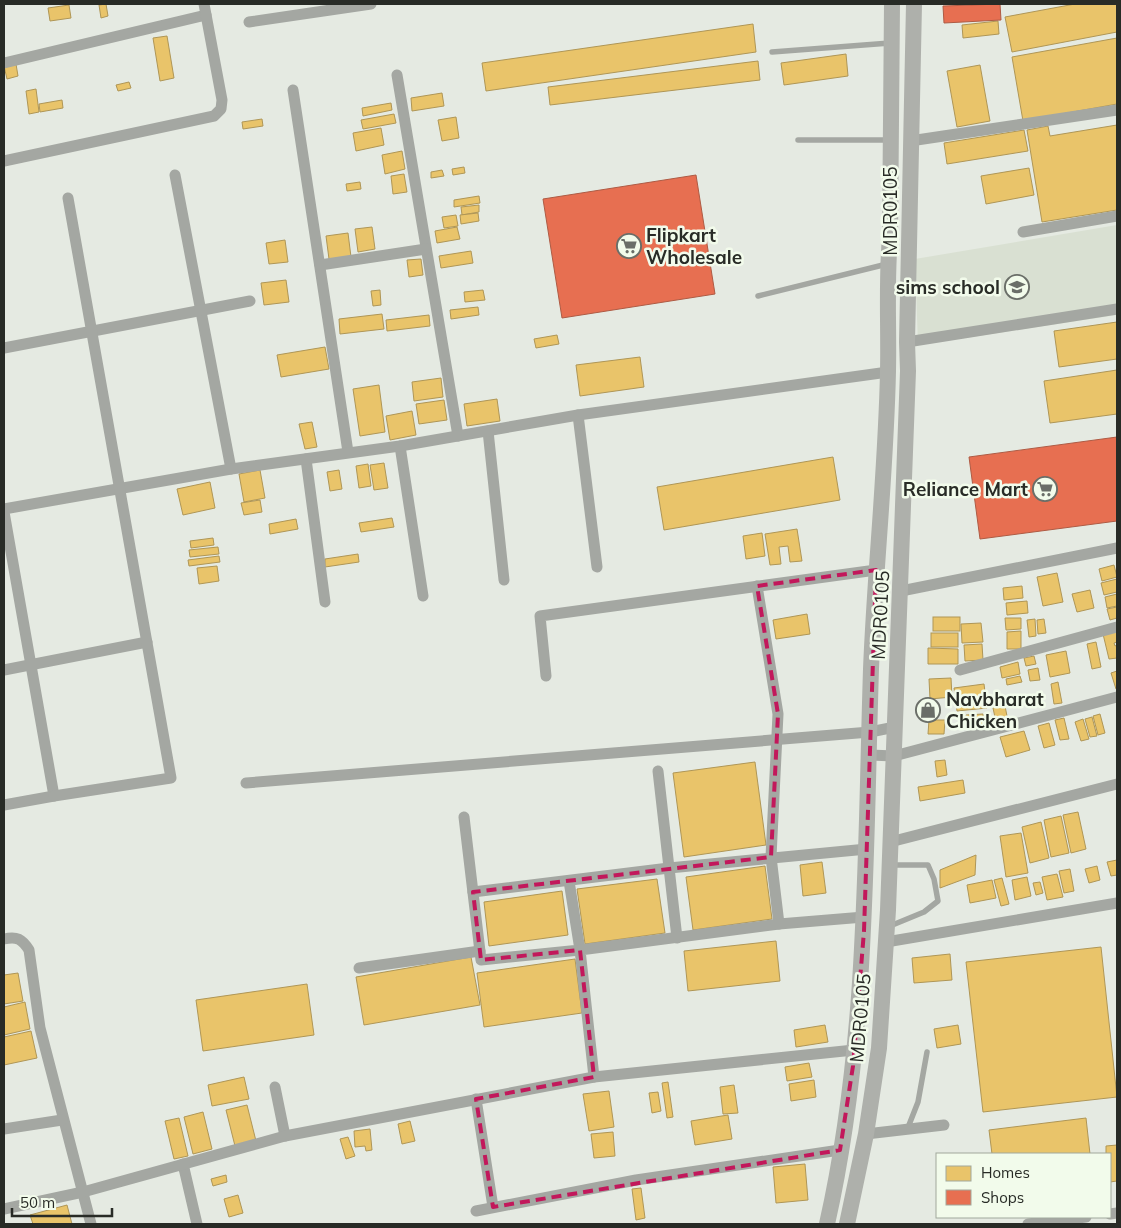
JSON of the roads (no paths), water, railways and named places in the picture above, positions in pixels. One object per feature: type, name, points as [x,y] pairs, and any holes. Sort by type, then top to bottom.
[{"type":"main road","name":"MDR0105","points":[[827,1224],[854,1050],[864,917],[876,570],[888,372],[887,264],[890,237],[892,4]]},
{"type":"main road","name":"MDR0105","points":[[847,1224],[866,1134],[879,1048],[887,935],[908,371],[910,141],[914,4]]},
{"type":"street","points":[[249,22],[371,4]]},
{"type":"street","points":[[4,63],[205,10],[222,100],[221,109],[214,116],[4,161]]},
{"type":"street","points":[[397,75],[458,436]]},
{"type":"street","points":[[293,90],[348,452]]},
{"type":"street","points":[[910,141],[1117,110]]},
{"type":"street","points":[[175,175],[231,469]]},
{"type":"street","points":[[4,805],[171,778],[68,198]]},
{"type":"street","points":[[1023,232],[1117,216]]},
{"type":"street","points":[[320,265],[426,249]]},
{"type":"street","points":[[4,348],[250,301]]},
{"type":"street","points":[[907,342],[1117,309]]},
{"type":"street","points":[[54,796],[4,510],[231,469],[400,446],[578,415],[888,372]]},
{"type":"street","points":[[578,415],[597,567]]},
{"type":"street","points":[[488,431],[504,580]]},
{"type":"street","points":[[400,446],[423,596]]},
{"type":"street","points":[[306,459],[325,602]]},
{"type":"street","points":[[901,592],[1117,548]]},
{"type":"street","points":[[546,676],[540,616],[876,570]]},
{"type":"street","points":[[757,586],[778,714],[771,857],[779,924]]},
{"type":"street","points":[[960,670],[1117,627]]},
{"type":"street","points":[[4,670],[147,642]]},
{"type":"street","points":[[870,755],[894,756],[1117,697]]},
{"type":"street","points":[[246,783],[870,732],[895,728]]},
{"type":"street","points":[[658,771],[676,938]]},
{"type":"street","points":[[890,842],[1117,784]]},
{"type":"street","points":[[464,817],[482,960],[580,950],[779,924],[864,917]]},
{"type":"street","points":[[473,892],[669,868],[867,849]]},
{"type":"street","points":[[569,881],[580,950],[594,1077]]},
{"type":"street","points":[[887,935],[1117,903]]},
{"type":"street","points":[[4,939],[13,937],[23,941],[29,950],[40,1028],[62,1120],[84,1192],[91,1224]]},
{"type":"street","points":[[358,968],[480,951]]},
{"type":"street","points":[[4,1209],[84,1192],[285,1136],[476,1099],[594,1077],[854,1050]]},
{"type":"street","points":[[275,1087],[285,1136]]},
{"type":"street","points":[[476,1099],[493,1207]]},
{"type":"street","points":[[4,1129],[62,1120]]},
{"type":"street","points":[[866,1134],[944,1125]]},
{"type":"street","points":[[476,1211],[636,1180],[840,1150]]},
{"type":"street","points":[[182,1164],[197,1224]]},
{"type":"street","points":[[1028,1224],[1078,1218]]},
{"type":"lane","points":[[772,52],[892,43]]},
{"type":"lane","points":[[798,140],[890,140]]},
{"type":"lane","points":[[758,296],[887,264]]},
{"type":"lane","points":[[887,935],[938,901],[934,879],[928,865],[890,866]]},
{"type":"lane","points":[[906,1130],[918,1102],[927,1052]]},
{"type":"place","name":"Flipkart Wholesale","points":[[629,246]]},
{"type":"place","name":"sims school","points":[[1017,287]]},
{"type":"place","name":"Reliance Mart","points":[[1045,489]]},
{"type":"place","name":"Navbharat Chicken","points":[[928,710]]}]
